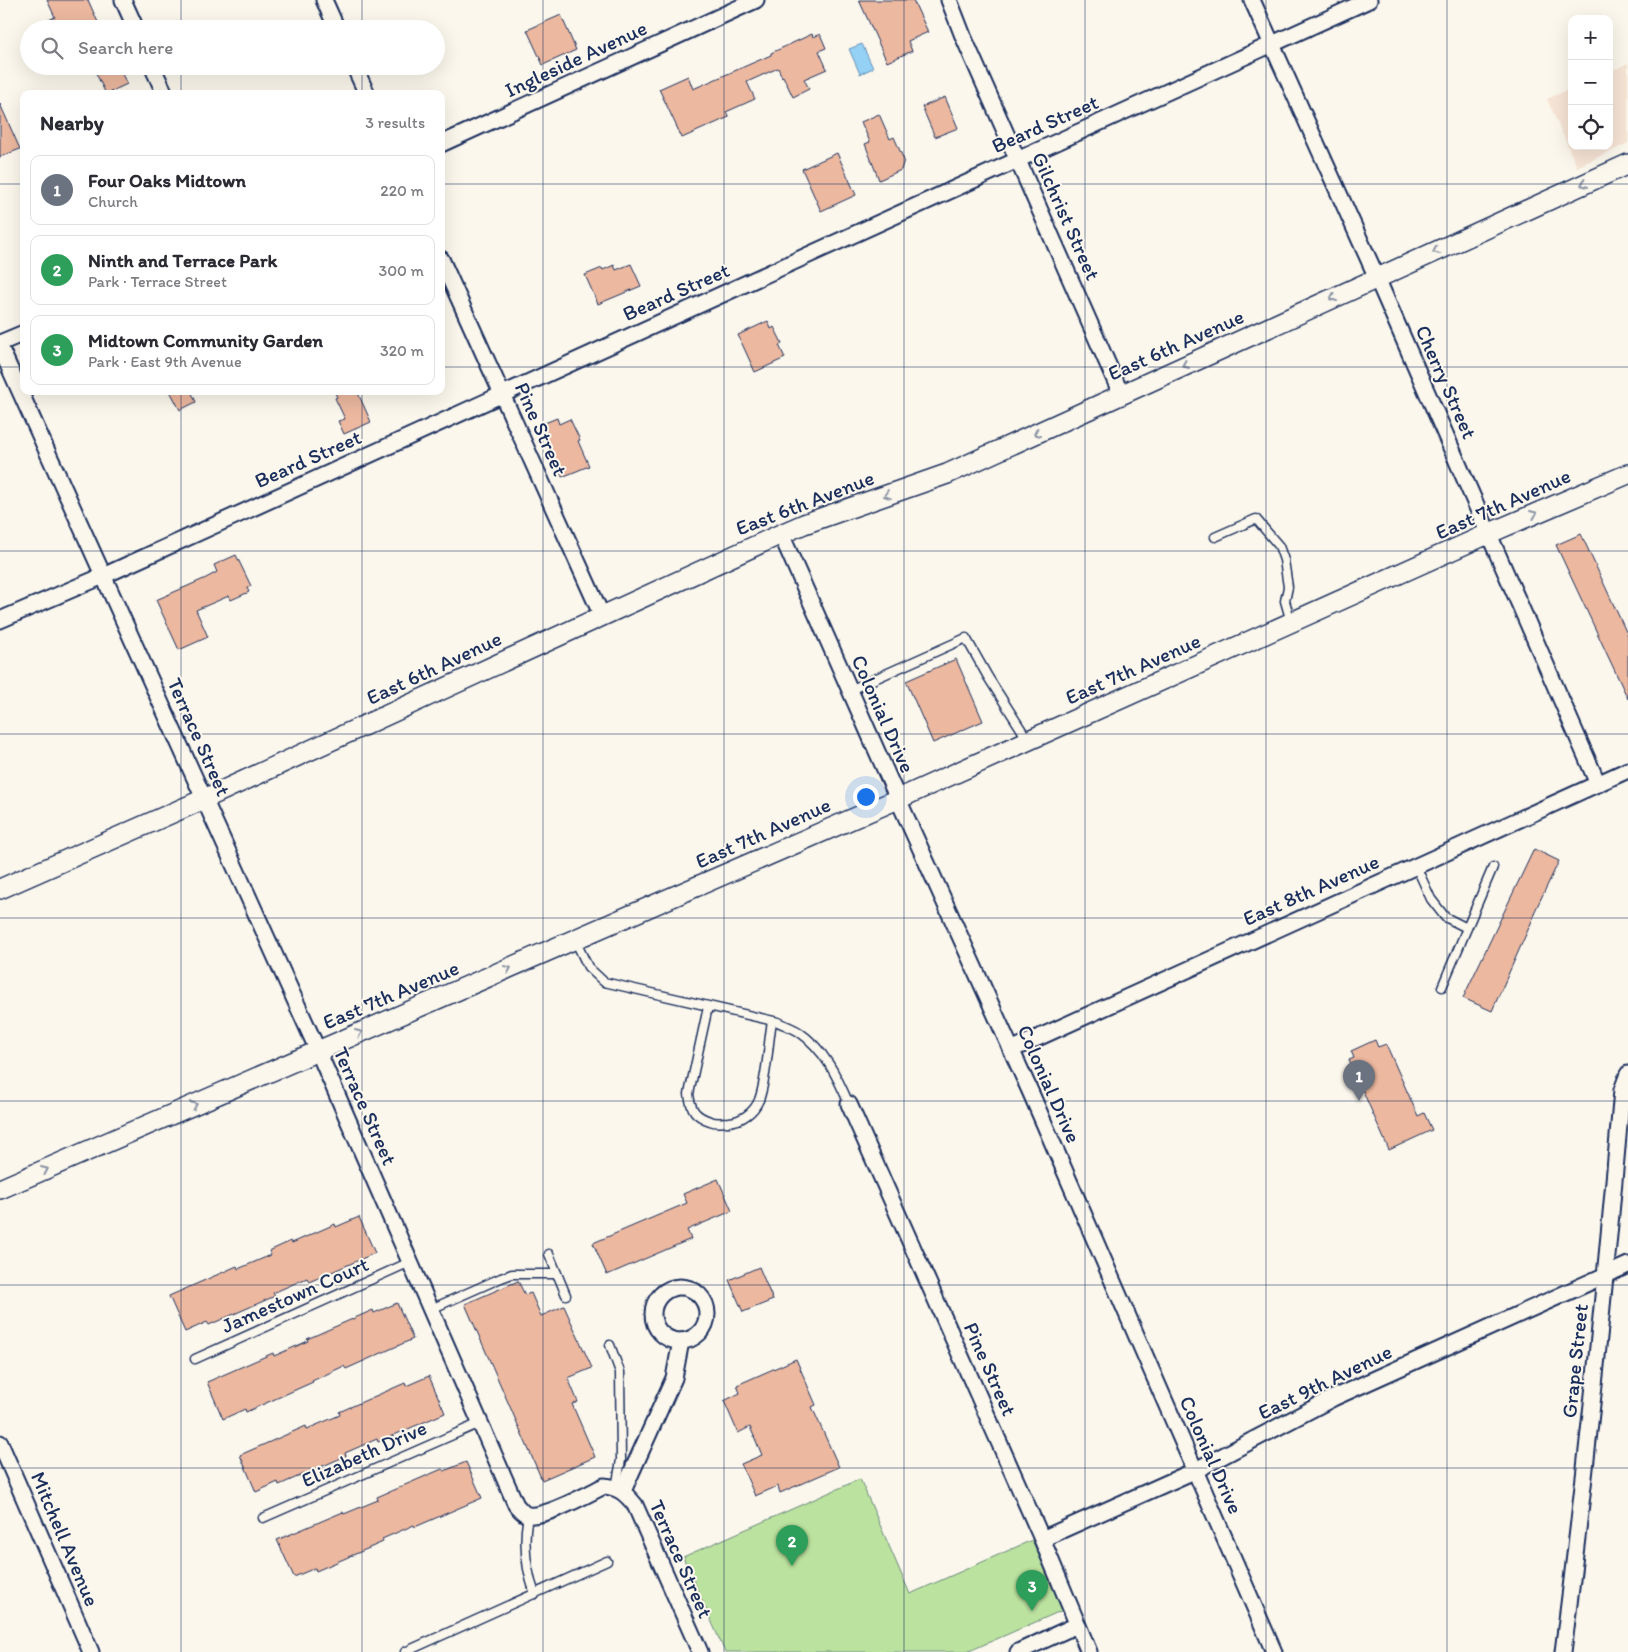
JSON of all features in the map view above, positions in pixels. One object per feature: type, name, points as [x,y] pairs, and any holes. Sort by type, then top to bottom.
[{"type":"street","points":[[123,0],[132,20]]},
{"type":"street","points":[[324,0],[333,20]]},
{"type":"street","name":"Ingleside Avenue","points":[[445,142],[740,3],[756,0]]},
{"type":"street","name":"Gilchrist Street","points":[[949,0],[963,36],[1121,394]]},
{"type":"street","name":"Cherry Street","points":[[1252,0],[1490,533],[1598,784]]},
{"type":"street","name":"Beard Street","points":[[0,620],[103,576],[1369,0]]},
{"type":"street","points":[[156,75],[163,90]]},
{"type":"street","points":[[358,75],[364,90]]},
{"type":"street","name":"East 6th Avenue","points":[[0,889],[204,799],[781,534],[804,524],[947,474],[1628,164]]},
{"type":"street","name":"Pine Street","points":[[445,268],[602,616]]},
{"type":"street","points":[[0,345],[20,335]]},
{"type":"street","name":"Terrace Street","points":[[0,345],[20,390]]},
{"type":"street","name":"Terrace Street","points":[[22,395],[318,1051],[516,1505],[528,1515]]},
{"type":"street","name":"East 7th Avenue","points":[[0,1190],[898,799],[1490,533],[1626,475]]},
{"type":"street","name":"Colonial Drive","points":[[781,534],[1011,1050],[1274,1652]]},
{"type":"street","name":"East 8th Avenue","points":[[1011,1050],[1628,770]]},
{"type":"street","name":"Grape Street","points":[[1563,1652],[1606,1275],[1622,1090],[1628,1074]]},
{"type":"street","name":"Pine Street","points":[[849,1104],[1042,1539],[1089,1652]]},
{"type":"street","name":"East 9th Avenue","points":[[1042,1539],[1194,1472],[1333,1398],[1628,1265]]},
{"type":"street","points":[[528,1515],[543,1514],[604,1486],[612,1486],[620,1490],[674,1378],[681,1341]]},
{"type":"street","name":"Mitchell Avenue","points":[[0,1443],[91,1652]]},
{"type":"street","name":"Terrace Street","points":[[620,1490],[635,1505],[700,1652]]},
{"type":"street","points":[[1018,1652],[1077,1625]]},
{"type":"lane","points":[[1215,537],[1256,519],[1279,546],[1284,560],[1288,586],[1285,600],[1291,622]]},
{"type":"lane","points":[[850,690],[966,638],[1028,740]]},
{"type":"lane","points":[[1416,866],[1432,899],[1445,917],[1467,928]]},
{"type":"lane","points":[[1442,987],[1493,867]]},
{"type":"lane","points":[[575,940],[588,967],[604,982],[772,1021],[798,1032],[822,1053],[838,1077],[849,1104]]},
{"type":"lane","points":[[708,1007],[689,1094],[690,1105],[699,1117],[714,1123],[736,1121],[750,1113],[758,1101],[764,1080],[772,1021]]},
{"type":"lane","points":[[549,1254],[566,1295]]},
{"type":"lane","name":"Jamestown Court","points":[[195,1359],[410,1262]]},
{"type":"lane","points":[[431,1309],[512,1274],[557,1274]]},
{"type":"lane","points":[[610,1345],[620,1372],[620,1490]]},
{"type":"lane","name":"Elizabeth Drive","points":[[262,1518],[480,1422]]},
{"type":"lane","points":[[528,1515],[524,1533],[525,1556],[530,1581],[535,1594]]},
{"type":"lane","points":[[405,1652],[607,1561]]},
{"type":"shaded area","points":[[1628,63],[1628,143],[1577,167],[1570,150],[1613,150],[1613,70]]},
{"type":"shaded area","points":[[1568,90],[1568,147],[1547,99]]},
{"type":"green space","points":[[860,1479],[910,1594],[1032,1540],[1063,1610],[967,1652],[725,1652],[683,1557]]},
{"type":"water","points":[[862,44],[873,68],[860,74],[849,49]]},
{"type":"building","points":[[47,0],[88,0],[97,20],[49,20],[55,17]]},
{"type":"building","points":[[859,0],[913,0],[928,32],[908,41],[912,51],[887,62]]},
{"type":"building","points":[[561,15],[576,50],[543,65],[527,30]]},
{"type":"building","points":[[812,34],[813,37],[820,34],[826,48],[819,51],[827,69],[804,79],[809,89],[793,97],[778,68],[747,82],[755,99],[726,112],[729,117],[682,138],[659,89],[688,76],[693,89],[771,55],[771,53]]},
{"type":"building","points":[[97,75],[122,75],[127,84],[114,90],[104,90]]},
{"type":"building","points":[[945,97],[958,128],[935,137],[922,107]]},
{"type":"building","points":[[0,104],[20,149],[0,157]]},
{"type":"building","points":[[879,114],[890,139],[894,137],[904,160],[901,170],[879,180],[865,144],[870,142],[861,122]]},
{"type":"building","points":[[837,153],[856,195],[821,211],[802,169]]},
{"type":"building","points":[[631,264],[641,286],[598,304],[585,275],[614,265],[616,270]]},
{"type":"building","points":[[768,321],[771,329],[774,327],[782,343],[779,345],[785,358],[755,372],[738,335]]},
{"type":"building","points":[[172,395],[193,395],[196,402],[180,410]]},
{"type":"building","points":[[336,395],[359,395],[371,422],[344,434],[338,421],[345,419],[335,398],[337,397]]},
{"type":"building","points":[[557,418],[559,424],[570,419],[589,466],[562,477],[540,425]]},
{"type":"building","points":[[1581,534],[1628,636],[1628,699],[1556,545]]},
{"type":"building","points":[[236,555],[251,586],[247,588],[249,592],[231,600],[229,596],[196,610],[208,637],[179,650],[156,600],[217,572],[214,565]]},
{"type":"building","points":[[956,659],[983,721],[933,743],[906,681]]},
{"type":"building","points":[[1534,849],[1559,861],[1534,913],[1492,1011],[1463,998]]},
{"type":"building","points":[[1375,1040],[1378,1047],[1386,1044],[1418,1116],[1424,1113],[1432,1130],[1389,1150],[1349,1060],[1354,1058],[1351,1051]]},
{"type":"building","points":[[718,1179],[732,1211],[687,1230],[691,1239],[607,1275],[593,1243],[687,1203],[683,1194]]},
{"type":"building","points":[[359,1217],[375,1253],[309,1282],[307,1278],[273,1293],[275,1296],[209,1325],[207,1322],[185,1332],[169,1296],[237,1266],[238,1269],[271,1255],[269,1251],[291,1241],[292,1243],[335,1224],[336,1227]]},
{"type":"building","points":[[759,1267],[773,1300],[743,1312],[729,1280]]},
{"type":"building","points":[[518,1281],[525,1295],[531,1293],[541,1316],[564,1306],[592,1368],[568,1378],[578,1402],[572,1404],[595,1457],[542,1480],[465,1304]]},
{"type":"building","points":[[397,1303],[413,1339],[346,1369],[344,1366],[246,1412],[245,1409],[223,1419],[207,1382],[273,1353],[274,1356],[308,1341],[307,1339],[373,1310],[374,1313]]},
{"type":"building","points":[[796,1359],[816,1405],[812,1407],[839,1467],[780,1493],[778,1486],[755,1496],[741,1464],[762,1455],[750,1427],[738,1433],[724,1401],[740,1393],[737,1385]]},
{"type":"building","points":[[429,1376],[445,1413],[378,1442],[377,1439],[345,1453],[346,1456],[279,1485],[278,1482],[256,1492],[240,1455],[306,1426],[307,1429],[340,1415],[339,1412],[405,1383],[406,1386]]},
{"type":"building","points":[[466,1462],[482,1498],[382,1539],[383,1542],[316,1571],[315,1568],[294,1577],[277,1540],[343,1512],[344,1514],[378,1500],[377,1497],[442,1469],[444,1471]]},
{"type":"place","name":"Four Oaks Midtown","points":[[1359,1101]]},
{"type":"place","name":"Ninth and Terrace Park","points":[[792,1566]]},
{"type":"place","name":"Midtown Community Garden","points":[[1032,1611]]}]
